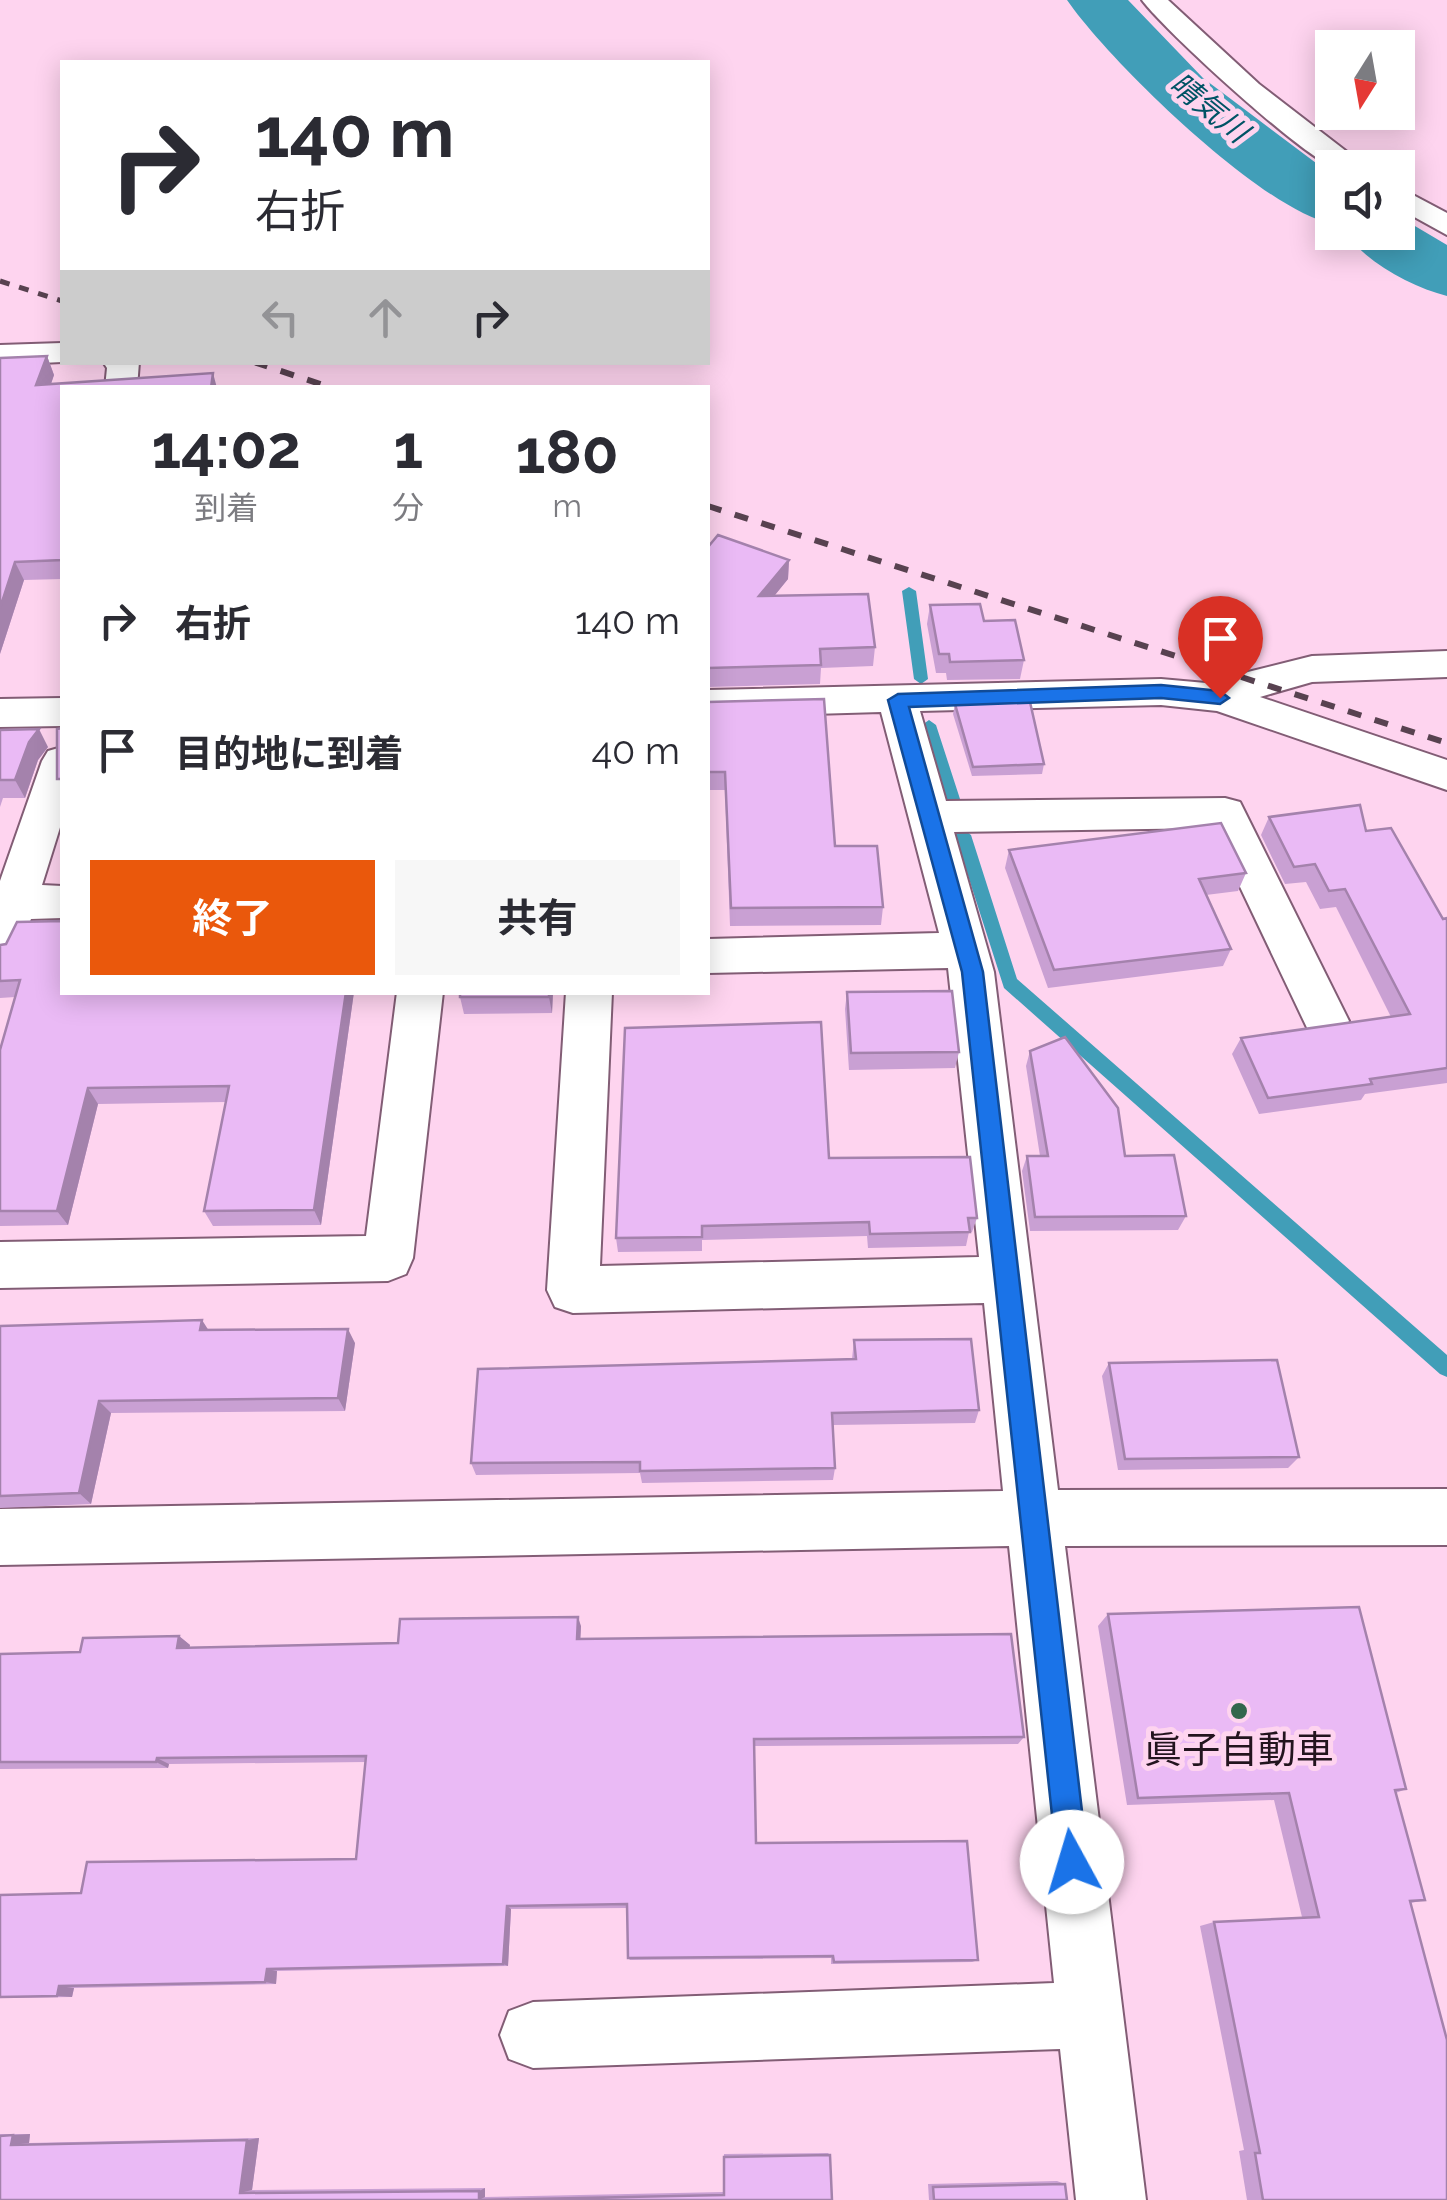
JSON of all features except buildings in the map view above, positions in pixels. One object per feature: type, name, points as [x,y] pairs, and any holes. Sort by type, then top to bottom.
[{"type":"street","points":[[1154,0],[1206,53],[1278,116],[1328,150]]},
{"type":"street","points":[[1415,206],[1447,226]]},
{"type":"street","points":[[0,355],[60,353]]},
{"type":"street","points":[[1220,698],[1262,681],[1312,670],[1447,664]]},
{"type":"street","points":[[710,702],[1161,692],[1220,698],[1447,775]]},
{"type":"street","points":[[898,700],[972,972],[1111,2200]]},
{"type":"street","points":[[0,714],[60,712]]},
{"type":"street","points":[[0,945],[60,767]]},
{"type":"street","points":[[929,817],[1226,813],[1326,1021]]},
{"type":"street","points":[[15,902],[60,902]]},
{"type":"street","points":[[710,956],[965,950]]},
{"type":"street","points":[[0,1265],[388,1258],[420,995]]},
{"type":"street","points":[[589,995],[573,1290],[1007,1279]]},
{"type":"street","points":[[0,1537],[1034,1518],[1447,1517]]},
{"type":"street","points":[[534,2036],[1090,2015]]},
{"type":"waterway","name":"晴気川","points":[[1096,0],[1181,91],[1315,193]]},
{"type":"waterway","name":"晴気川","points":[[1407,250],[1447,275]]},
{"type":"waterway","points":[[909,591],[921,679]]},
{"type":"waterway","points":[[929,725],[952,799]]},
{"type":"waterway","points":[[963,835],[1010,983],[1447,1368]]},
{"type":"railway","points":[[0,281],[60,300]]},
{"type":"railway","points":[[263,365],[323,385]]},
{"type":"railway","points":[[710,507],[1447,743]]},
{"type":"place","name":"眞子自動車","points":[[1239,1711]]},
{"type":"route","points":[[1072,1862],[972,972],[898,700],[1161,692],[1220,698]]}]
